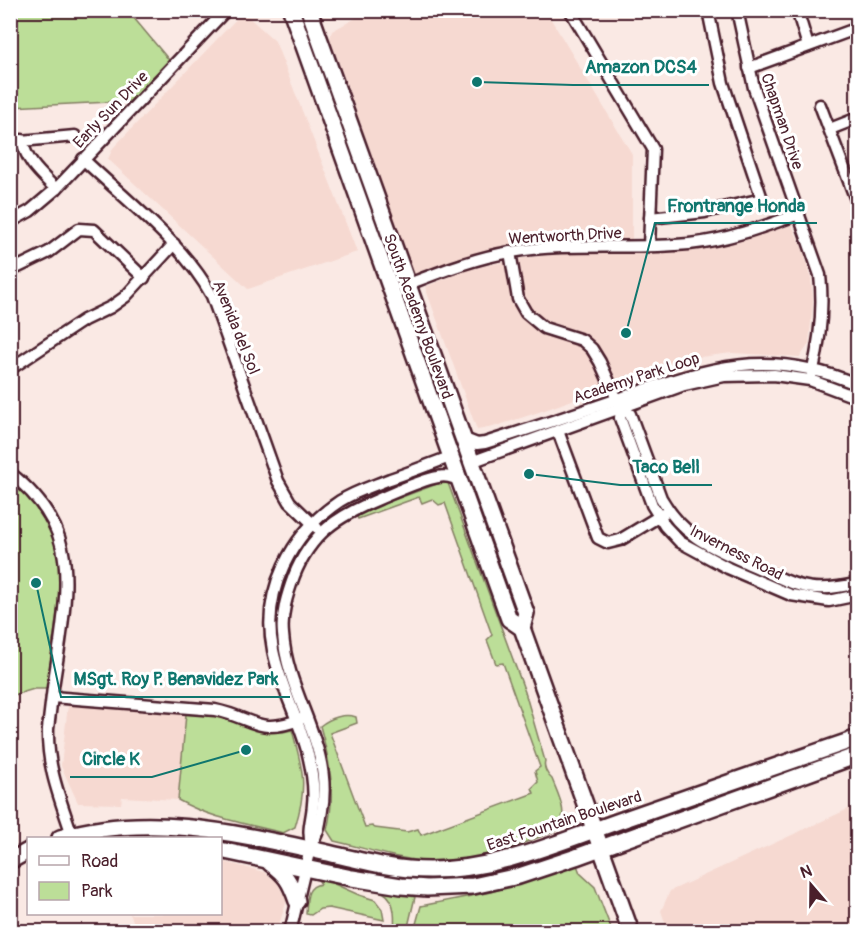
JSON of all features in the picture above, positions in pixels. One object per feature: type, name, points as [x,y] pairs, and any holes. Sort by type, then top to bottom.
[{"type":"highway","name":"South Academy Boulevard","points":[[291,10],[509,619],[522,628]]},
{"type":"highway","name":"South Academy Boulevard","points":[[309,10],[406,285],[526,613],[522,628],[632,932]]},
{"type":"highway","points":[[398,310],[409,318],[456,445],[471,462]]},
{"type":"highway","points":[[450,457],[462,465],[465,470],[491,541],[508,563]]},
{"type":"highway","name":"East Fountain Boulevard","points":[[66,837],[96,829],[131,825],[170,825],[310,847],[383,866],[420,870],[472,867],[514,858],[858,738]]},
{"type":"highway","points":[[222,850],[401,886],[452,888],[496,882],[601,848],[858,755]]},
{"type":"highway","points":[[265,860],[284,873],[290,881],[297,901]]},
{"type":"street","name":"Early Sun Drive","points":[[10,222],[30,212],[57,189],[226,10]]},
{"type":"street","points":[[570,10],[653,149],[649,246]]},
{"type":"street","points":[[650,218],[705,212],[762,199],[723,83],[708,10]]},
{"type":"street","name":"Chapman Drive","points":[[737,10],[754,88],[817,264],[821,287],[820,335],[810,380]]},
{"type":"street","points":[[797,10],[808,46]]},
{"type":"street","points":[[749,68],[858,28]]},
{"type":"street","points":[[820,105],[855,192],[858,206]]},
{"type":"street","points":[[830,129],[858,118]]},
{"type":"street","points":[[10,142],[75,136]]},
{"type":"street","points":[[22,140],[25,154],[31,164],[57,189]]},
{"type":"street","name":"Avenida del Sol","points":[[83,159],[174,244],[212,296],[283,491],[290,502],[321,533]]},
{"type":"street","name":"Wentworth Drive","points":[[406,285],[461,264],[510,252],[559,247],[690,244],[752,231],[799,214]]},
{"type":"street","points":[[10,271],[50,252],[79,229],[87,228],[94,230],[144,278]]},
{"type":"street","points":[[10,369],[84,320],[111,307],[125,297],[174,244]]},
{"type":"street","name":"Inverness Road","points":[[510,252],[516,289],[526,313],[544,328],[588,344],[600,362],[619,404],[630,414],[662,498],[664,514],[672,534],[695,552],[791,595],[829,601],[858,595]]},
{"type":"street","name":"Academy Park Loop","points":[[471,462],[558,430],[675,378],[726,366],[770,363],[813,369],[858,385]]},
{"type":"street","name":"Academy Park Loop","points":[[462,438],[477,444],[485,443],[684,385],[724,376],[774,375],[810,380],[858,398]]},
{"type":"street","points":[[558,430],[594,533],[598,538],[608,543],[620,540],[664,514]]},
{"type":"street","points":[[310,847],[308,832],[313,806],[313,777],[307,750],[275,661],[272,646],[271,618],[282,568],[293,548],[312,523],[341,501],[353,494],[450,457]]},
{"type":"street","points":[[10,473],[33,492],[42,504],[59,536],[66,567],[66,601],[48,729],[49,763],[66,837]]},
{"type":"street","points":[[290,932],[310,847],[318,834],[324,791],[319,747],[286,656],[283,634],[283,616],[297,569],[304,555],[321,533],[342,515],[395,492],[438,477],[446,476],[460,482]]},
{"type":"street","name":"Inverness Road","points":[[664,514],[699,541],[799,586],[824,588],[858,583]]},
{"type":"street","points":[[52,697],[215,710],[267,727],[308,717]]},
{"type":"shaded area","points":[[345,11],[546,11],[632,154],[632,240],[529,244],[497,249],[411,274],[395,234],[381,181],[330,39],[332,31],[356,18]]},
{"type":"shaded area","points":[[243,12],[275,41],[357,252],[248,289],[108,159],[113,148]]},
{"type":"shaded area","points":[[792,225],[803,250],[811,278],[813,301],[809,344],[800,357],[732,353],[684,359],[545,410],[477,430],[425,287],[469,269],[524,258],[558,254],[679,251],[738,242]]},
{"type":"shaded area","points":[[68,705],[186,714],[178,800],[122,797],[121,804],[78,803],[61,766]]},
{"type":"shaded area","points":[[857,805],[858,900],[854,905],[857,931],[668,931],[661,911],[670,891]]},
{"type":"shaded area","points":[[222,861],[264,872],[276,881],[287,900],[277,931],[168,932],[134,923],[130,915],[222,915]]},
{"type":"green space","points":[[11,10],[128,11],[169,60],[130,101],[11,107]]},
{"type":"green space","points":[[11,481],[27,494],[43,516],[57,547],[62,576],[47,687],[11,696]]},
{"type":"green space","points":[[448,483],[525,692],[545,768],[558,792],[563,812],[556,831],[473,859],[430,862],[402,858],[334,841],[327,830],[330,817],[331,778],[320,726],[337,717],[356,717],[357,723],[330,733],[365,827],[372,826],[407,832],[418,829],[421,835],[534,793],[532,788],[538,782],[535,771],[540,767],[503,663],[496,664],[487,640],[492,635],[445,503],[439,505],[432,499],[422,503],[419,497],[358,519],[356,514],[437,484]]},
{"type":"green space","points":[[186,714],[229,719],[262,731],[292,730],[299,756],[303,789],[295,827],[283,833],[216,816],[178,800]]},
{"type":"green space","points":[[577,865],[580,873],[595,887],[612,931],[506,932],[489,928],[487,931],[414,931],[421,906],[491,892]]},
{"type":"green space","points":[[321,878],[375,900],[382,909],[384,920],[329,908],[320,909],[311,915],[306,914],[309,891],[321,884],[319,881]]},
{"type":"green space","points":[[370,888],[415,897],[407,931],[394,931],[394,910],[391,900],[384,893]]},
{"type":"place","name":"Amazon DCS4","points":[[477,82]]},
{"type":"place","name":"Frontrange Honda","points":[[626,333]]},
{"type":"place","name":"Taco Bell","points":[[529,474]]},
{"type":"place","name":"MSgt. Roy P. Benavidez Park","points":[[36,583]]},
{"type":"place","name":"Circle K","points":[[246,750]]}]
